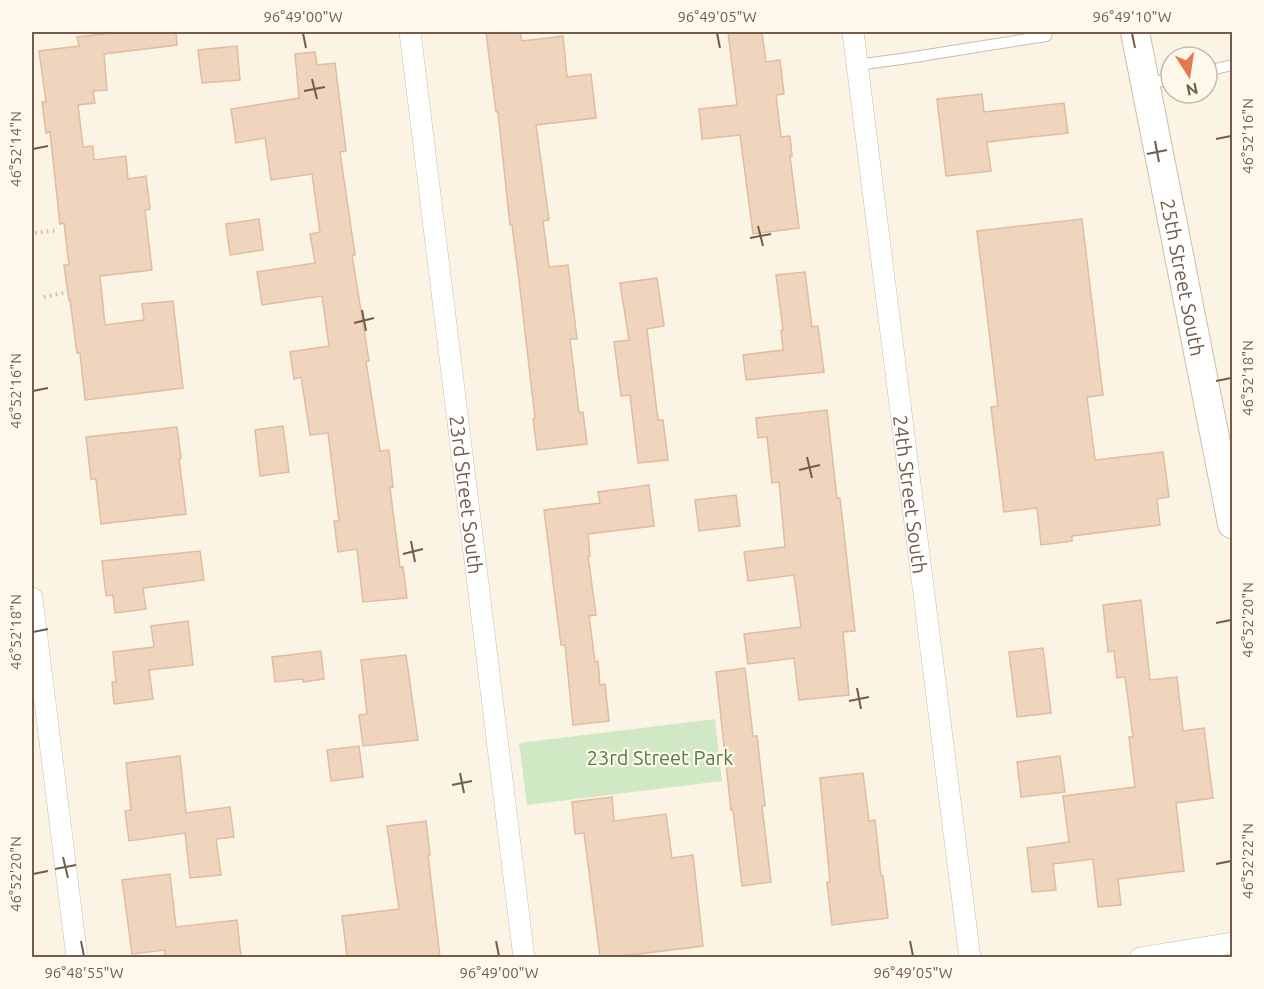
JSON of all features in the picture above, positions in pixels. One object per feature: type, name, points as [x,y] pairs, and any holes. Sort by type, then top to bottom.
[{"type":"main road","name":"25th Street South","points":[[1135,32],[1158,81],[1233,524]]},
{"type":"street","name":"23rd Street South","points":[[410,32],[524,957]]},
{"type":"street","name":"24th Street South","points":[[853,32],[884,294],[918,542],[970,957]]},
{"type":"street","points":[[32,598],[77,957]]},
{"type":"street","points":[[1140,957],[1233,943]]},
{"type":"lane","points":[[857,64],[1046,36],[1047,32]]},
{"type":"path","points":[[35,233],[57,231]]},
{"type":"path","points":[[44,297],[63,293]]},
{"type":"green space","name":"23rd Street Park","points":[[715,719],[722,781],[527,805],[519,743]]},
{"type":"building","points":[[122,32],[176,32],[177,45],[104,54],[107,90],[93,91],[95,103],[78,105],[83,147],[93,146],[94,160],[126,156],[128,179],[146,176],[150,209],[145,210],[152,270],[100,276],[105,325],[144,320],[142,304],[173,301],[183,388],[85,400],[80,353],[77,353],[64,265],[69,265],[64,223],[60,224],[50,132],[46,133],[42,102],[46,102],[39,51],[79,46],[77,37]]},
{"type":"building","points":[[486,32],[520,32],[522,41],[563,36],[567,77],[591,74],[596,118],[536,125],[549,220],[543,221],[549,267],[568,265],[577,339],[570,339],[579,413],[583,412],[587,444],[537,450],[519,280]]},
{"type":"building","points":[[728,32],[762,32],[766,62],[780,60],[784,94],[776,95],[781,137],[790,136],[792,156],[790,156],[799,228],[753,234],[740,135],[702,139],[699,109],[737,105]]},
{"type":"building","points":[[237,46],[240,80],[202,83],[198,50]]},
{"type":"building","points":[[315,52],[317,65],[335,63],[346,151],[340,152],[355,255],[352,255],[369,361],[366,361],[380,451],[389,450],[393,487],[390,488],[400,567],[403,567],[407,598],[363,602],[357,549],[338,552],[334,521],[339,521],[328,433],[310,435],[301,377],[294,379],[290,352],[329,346],[322,296],[262,305],[257,272],[315,263],[310,234],[320,232],[312,174],[271,180],[265,138],[236,143],[231,109],[299,98],[295,54]]},
{"type":"building","points":[[982,94],[984,112],[1064,103],[1068,133],[987,142],[991,171],[946,176],[937,99]]},
{"type":"building","points":[[259,219],[263,250],[230,255],[226,224]]},
{"type":"building","points":[[1082,219],[1103,395],[1087,397],[1095,460],[1163,452],[1169,497],[1157,499],[1160,525],[1072,536],[1072,541],[1041,545],[1037,508],[1004,512],[991,407],[998,406],[977,231]]},
{"type":"building","points":[[805,272],[812,327],[818,326],[824,372],[746,380],[743,355],[783,350],[781,330],[783,330],[776,275]]},
{"type":"building","points":[[657,278],[664,326],[647,329],[658,420],[663,420],[668,460],[638,463],[630,395],[621,396],[614,342],[629,340],[620,283]]},
{"type":"building","points":[[827,410],[837,498],[840,498],[855,631],[843,632],[849,695],[799,700],[794,658],[748,664],[744,634],[801,627],[794,575],[748,581],[744,552],[785,547],[779,482],[772,483],[767,437],[758,438],[756,418]]},
{"type":"building","points":[[283,426],[289,472],[260,476],[255,430]]},
{"type":"building","points":[[177,427],[186,514],[101,524],[96,479],[91,479],[86,437]]},
{"type":"building","points":[[649,485],[654,526],[588,534],[590,556],[588,556],[596,615],[589,616],[595,662],[598,661],[600,685],[605,684],[609,721],[573,725],[565,645],[561,645],[544,510],[600,503],[598,492]]},
{"type":"building","points":[[736,495],[740,526],[699,531],[695,500]]},
{"type":"building","points":[[200,551],[204,580],[143,588],[146,609],[115,613],[113,595],[106,596],[102,561]]},
{"type":"building","points":[[1141,600],[1150,680],[1177,677],[1183,731],[1204,728],[1213,798],[1176,803],[1184,871],[1118,879],[1121,905],[1098,907],[1093,859],[1053,864],[1056,890],[1032,892],[1027,848],[1069,842],[1063,796],[1135,787],[1129,737],[1133,737],[1125,677],[1117,678],[1114,651],[1108,652],[1103,605]]},
{"type":"building","points":[[188,621],[193,665],[149,670],[153,699],[114,704],[112,682],[116,682],[113,652],[154,647],[151,626]]},
{"type":"building","points":[[1043,648],[1051,713],[1017,717],[1009,652]]},
{"type":"building","points":[[321,651],[324,679],[275,682],[272,657]]},
{"type":"building","points":[[406,655],[418,740],[363,746],[359,715],[367,714],[361,660]]},
{"type":"building","points":[[745,668],[753,736],[757,736],[771,882],[742,886],[716,672]]},
{"type":"building","points":[[359,746],[363,777],[331,781],[327,750]]},
{"type":"building","points":[[180,756],[186,813],[230,807],[234,837],[216,839],[221,875],[190,878],[185,833],[129,841],[125,811],[131,810],[126,763]]},
{"type":"building","points":[[1060,756],[1065,792],[1021,797],[1017,762]]},
{"type":"building","points":[[863,773],[869,821],[875,820],[888,918],[832,925],[820,778]]},
{"type":"building","points":[[612,797],[614,821],[666,814],[672,858],[693,855],[703,946],[600,957],[584,833],[575,834],[572,802]]},
{"type":"building","points":[[426,821],[440,957],[347,957],[342,916],[399,909],[387,826]]},
{"type":"building","points":[[170,874],[176,927],[237,920],[241,957],[165,957],[165,950],[132,954],[122,880]]}]
